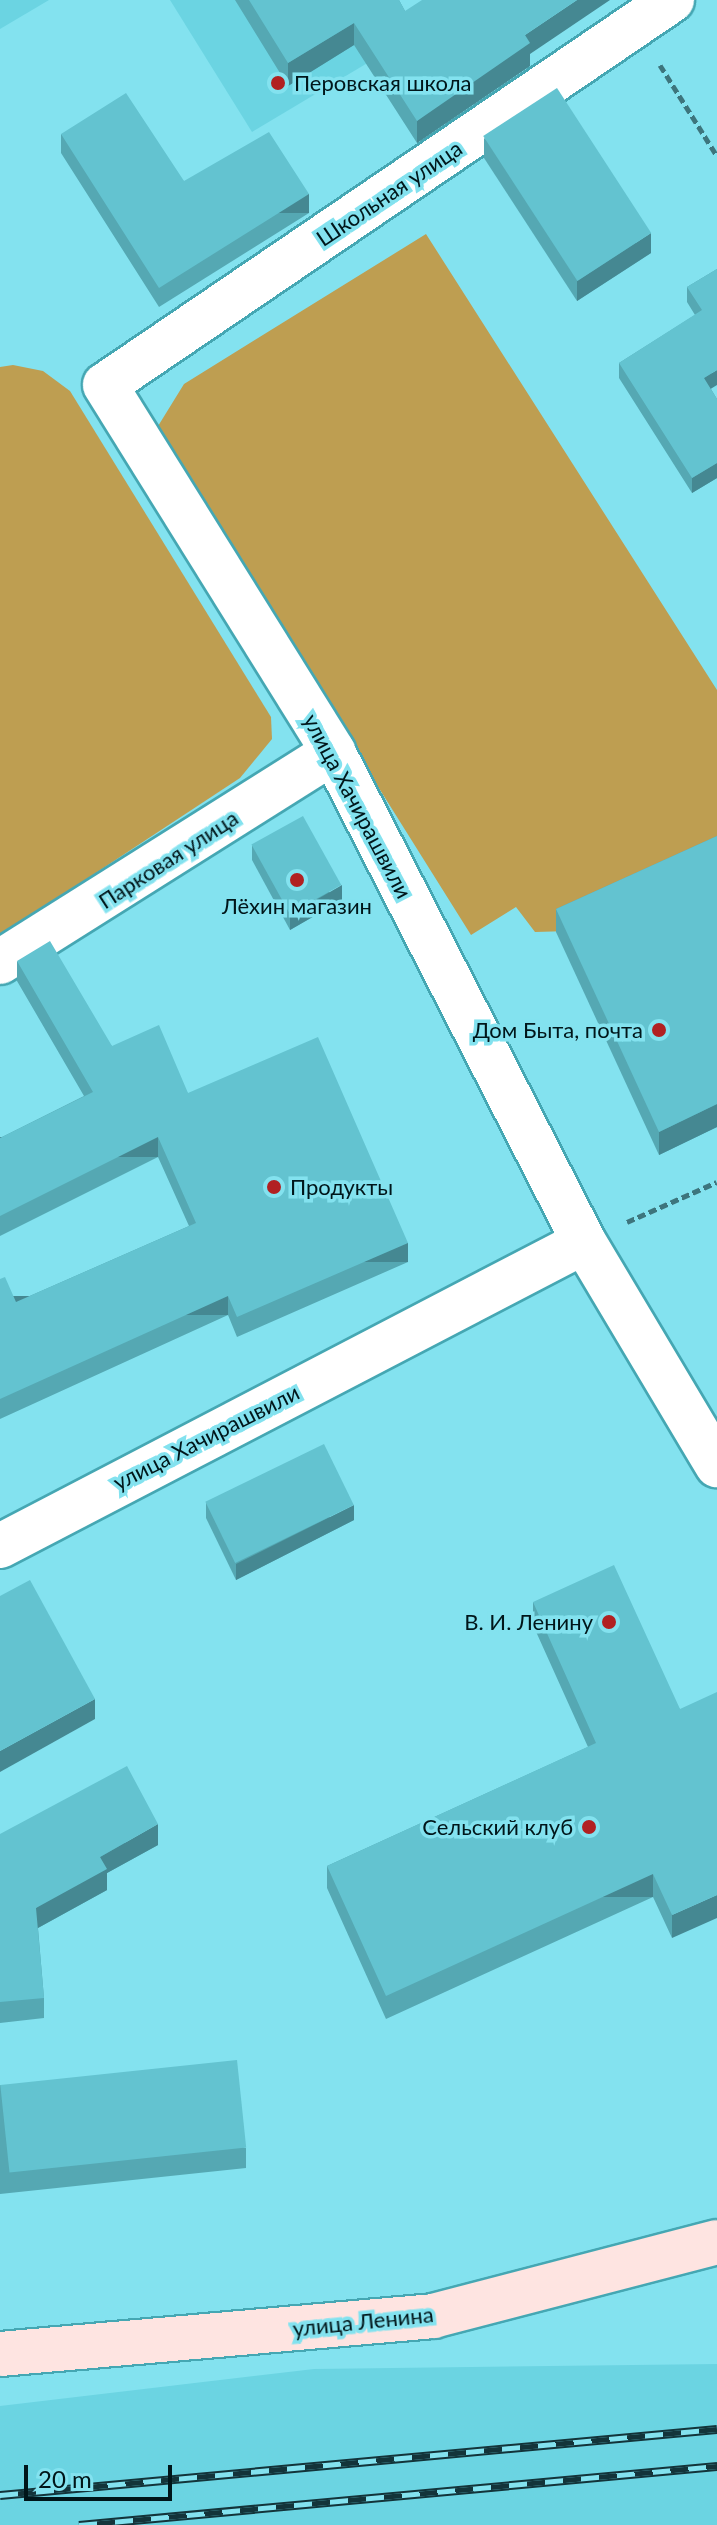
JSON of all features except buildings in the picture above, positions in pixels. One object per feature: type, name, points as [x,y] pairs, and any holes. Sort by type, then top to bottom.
[{"type":"street","name":"Школьная улица","points":[[105,385],[672,0]]},
{"type":"street","name":"улица Хачирашвили","points":[[105,385],[333,752],[584,1242],[717,1465]]},
{"type":"street","name":"Парковая улица","points":[[0,962],[333,752]]},
{"type":"street","name":"улица Хачирашвили","points":[[0,1546],[584,1242]]},
{"type":"street","name":"улица Ленина","points":[[0,2354],[433,2316],[717,2242]]},
{"type":"path","points":[[635,26],[717,156]]},
{"type":"path","points":[[584,1242],[717,1182]]},
{"type":"shaded area","points":[[0,0],[49,0],[0,29]]},
{"type":"shaded area","name":"Перовская школа","points":[[170,0],[395,0],[416,34],[252,132]]},
{"type":"shaded area","points":[[426,234],[717,690],[717,879],[605,930],[535,932],[516,907],[471,935],[155,431],[184,384]]},
{"type":"shaded area","points":[[13,365],[43,371],[70,391],[271,717],[272,739],[240,778],[0,936],[0,367]]},
{"type":"shaded area","points":[[717,2364],[717,2525],[0,2525],[0,2406],[314,2369]]},
{"type":"railway","points":[[0,2495],[717,2429]]},
{"type":"railway","points":[[79,2525],[717,2466]]},
{"type":"place","name":"Перовская школа","points":[[278,83]]},
{"type":"place","name":"Лёхин магазин","points":[[297,880]]},
{"type":"place","name":"Дом Быта, почта","points":[[659,1030]]},
{"type":"place","name":"Продукты","points":[[274,1187]]},
{"type":"place","name":"В. И. Ленину","points":[[609,1622]]},
{"type":"place","name":"Сельский клуб","points":[[589,1827]]}]
